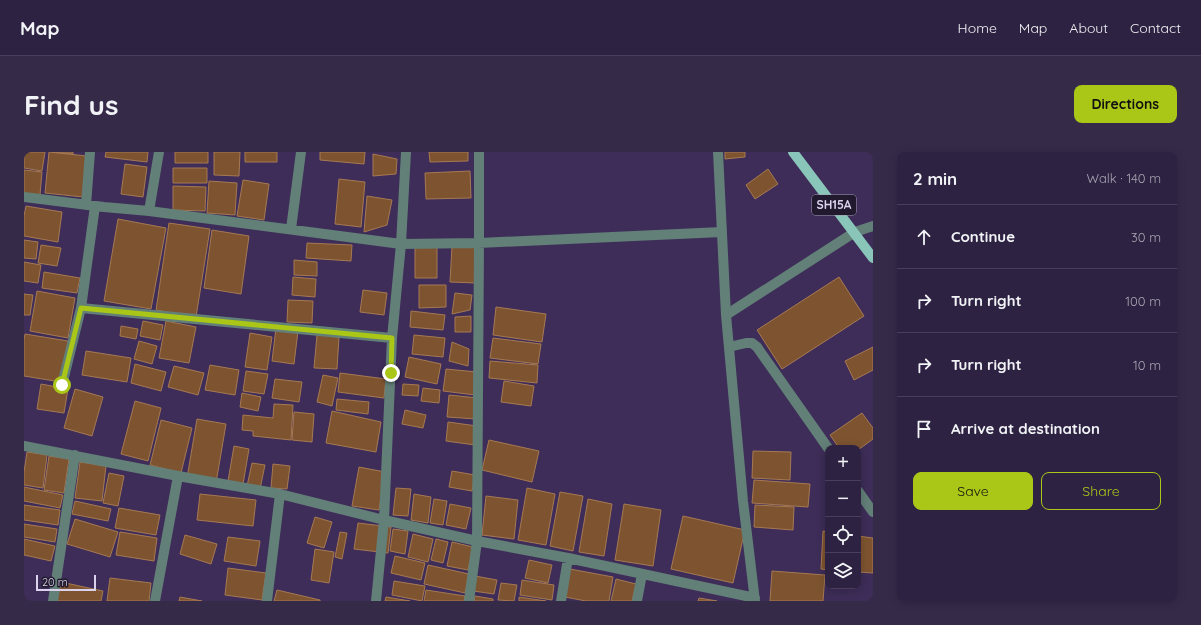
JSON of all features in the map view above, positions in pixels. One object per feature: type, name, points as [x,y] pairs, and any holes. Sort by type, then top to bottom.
[{"type":"main road","name":"SH15A","points":[[793,152],[855,232],[873,258]]},
{"type":"street","points":[[62,385],[81,308],[90,206],[90,152]]},
{"type":"street","points":[[149,211],[160,152]]},
{"type":"street","points":[[291,229],[301,152]]},
{"type":"street","points":[[376,601],[384,520],[392,338],[401,244],[406,152]]},
{"type":"street","points":[[469,601],[477,541],[480,243],[479,152]]},
{"type":"street","points":[[24,446],[280,494],[477,541],[568,558],[755,599],[742,501],[726,314],[718,152]]},
{"type":"street","points":[[24,197],[90,206],[149,211],[401,244],[480,243],[722,232]]},
{"type":"street","points":[[726,314],[855,232],[873,226]]},
{"type":"street","points":[[81,308],[392,338]]},
{"type":"street","points":[[729,347],[746,343],[752,343],[757,347],[826,445]]},
{"type":"street","points":[[53,601],[75,455]]},
{"type":"street","points":[[155,601],[178,476]]},
{"type":"street","points":[[267,601],[280,494]]},
{"type":"street","points":[[861,495],[873,512]]},
{"type":"street","points":[[561,601],[568,558]]},
{"type":"street","points":[[637,601],[642,574]]},
{"type":"building","points":[[24,152],[45,152],[42,171],[24,168]]},
{"type":"building","points":[[49,152],[87,156],[83,197],[45,193]]},
{"type":"building","points":[[52,152],[73,152],[73,154]]},
{"type":"building","points":[[106,152],[148,152],[147,162],[105,157]]},
{"type":"building","points":[[175,152],[208,152],[208,163],[175,163]]},
{"type":"building","points":[[214,152],[240,152],[239,176],[214,175]]},
{"type":"building","points":[[245,152],[277,152],[277,162],[245,162]]},
{"type":"building","points":[[320,152],[365,152],[364,164],[320,160]]},
{"type":"building","points":[[429,152],[468,152],[468,161],[430,162]]},
{"type":"building","points":[[725,152],[745,152],[745,157],[725,159]]},
{"type":"building","points":[[373,154],[397,159],[396,174],[373,176]]},
{"type":"building","points":[[125,164],[147,167],[143,197],[121,194]]},
{"type":"building","points":[[173,168],[207,168],[207,183],[173,183]]},
{"type":"building","points":[[768,169],[778,184],[755,199],[746,185]]},
{"type":"building","points":[[24,170],[42,172],[40,195],[24,194]]},
{"type":"building","points":[[470,171],[471,198],[426,199],[425,173]]},
{"type":"building","points":[[339,179],[365,182],[361,227],[335,224]]},
{"type":"building","points":[[243,180],[269,184],[264,220],[237,216]]},
{"type":"building","points":[[209,181],[237,183],[235,215],[207,213]]},
{"type":"building","points":[[173,186],[206,187],[205,211],[173,210]]},
{"type":"building","points":[[367,196],[392,200],[387,225],[364,232]]},
{"type":"building","points":[[26,206],[62,212],[58,242],[24,236],[24,216]]},
{"type":"building","points":[[118,219],[166,228],[151,309],[104,301]]},
{"type":"building","points":[[169,223],[210,229],[196,317],[156,310]]},
{"type":"building","points":[[212,230],[249,236],[241,294],[204,288]]},
{"type":"building","points":[[24,240],[38,242],[36,259],[24,258]]},
{"type":"building","points":[[307,243],[352,245],[351,261],[306,258]]},
{"type":"building","points":[[41,245],[61,248],[57,266],[38,263]]},
{"type":"building","points":[[415,246],[437,246],[437,278],[415,278]]},
{"type":"building","points":[[452,246],[477,246],[476,283],[450,282]]},
{"type":"building","points":[[294,260],[317,262],[317,276],[294,275]]},
{"type":"building","points":[[24,262],[41,265],[38,283],[24,281]]},
{"type":"building","points":[[44,272],[80,278],[77,293],[42,288]]},
{"type":"building","points":[[293,277],[316,279],[315,297],[292,295]]},
{"type":"building","points":[[839,277],[864,316],[782,369],[757,330]]},
{"type":"building","points":[[419,285],[446,285],[446,307],[419,308]]},
{"type":"building","points":[[363,290],[387,293],[384,315],[360,312]]},
{"type":"building","points":[[37,291],[75,298],[68,338],[30,331]]},
{"type":"building","points":[[455,293],[472,295],[470,310],[452,314]]},
{"type":"building","points":[[24,294],[33,295],[30,315],[24,315]]},
{"type":"building","points":[[288,300],[313,301],[312,323],[287,322]]},
{"type":"building","points":[[496,307],[546,314],[542,342],[493,335]]},
{"type":"building","points":[[411,311],[445,315],[443,330],[410,327]]},
{"type":"building","points":[[471,316],[471,332],[455,332],[455,317]]},
{"type":"building","points":[[143,321],[163,325],[160,340],[140,336]]},
{"type":"building","points":[[166,321],[196,327],[189,363],[159,358]]},
{"type":"building","points":[[121,326],[138,329],[136,339],[120,336]]},
{"type":"building","points":[[276,328],[298,331],[294,364],[272,361]]},
{"type":"building","points":[[250,333],[272,337],[267,370],[245,367]]},
{"type":"building","points":[[25,334],[68,341],[61,382],[24,376]]},
{"type":"building","points":[[317,335],[339,337],[337,369],[314,368]]},
{"type":"building","points":[[414,335],[445,338],[443,357],[412,354]]},
{"type":"building","points":[[493,338],[541,344],[538,364],[490,358]]},
{"type":"building","points":[[139,341],[157,346],[152,364],[134,359]]},
{"type":"building","points":[[452,342],[469,349],[468,366],[449,361]]},
{"type":"building","points":[[873,347],[873,370],[854,380],[845,361]]},
{"type":"building","points":[[86,351],[131,358],[127,382],[82,375]]},
{"type":"building","points":[[409,357],[441,364],[437,384],[405,377]]},
{"type":"building","points":[[490,361],[538,365],[537,383],[489,378]]},
{"type":"building","points":[[135,364],[166,372],[161,391],[131,383]]},
{"type":"building","points":[[210,365],[239,370],[235,395],[205,390]]},
{"type":"building","points":[[174,366],[204,373],[198,395],[168,387]]},
{"type":"building","points":[[446,369],[477,372],[475,395],[443,391]]},
{"type":"building","points":[[246,371],[268,374],[264,394],[243,391]]},
{"type":"building","points":[[340,373],[386,379],[384,398],[338,392]]},
{"type":"building","points":[[323,375],[338,378],[332,406],[317,402]]},
{"type":"building","points":[[275,379],[302,382],[299,402],[272,398]]},
{"type":"building","points":[[504,381],[534,386],[531,406],[501,402]]},
{"type":"building","points":[[41,384],[68,389],[64,413],[37,409]]},
{"type":"building","points":[[403,384],[419,385],[418,396],[402,395]]},
{"type":"building","points":[[423,388],[440,390],[439,403],[421,401]]},
{"type":"building","points":[[75,389],[103,397],[92,436],[64,428]]},
{"type":"building","points":[[242,393],[261,397],[258,411],[240,407]]},
{"type":"building","points":[[449,395],[478,398],[476,419],[447,417]]},
{"type":"building","points":[[337,399],[369,402],[368,414],[336,410]]},
{"type":"building","points":[[135,401],[161,408],[148,461],[121,454]]},
{"type":"building","points":[[274,404],[293,405],[291,440],[253,436],[253,431],[242,430],[243,415],[273,418]]},
{"type":"building","points":[[405,410],[426,415],[423,428],[402,424]]},
{"type":"building","points":[[332,411],[381,422],[376,452],[326,443]]},
{"type":"building","points":[[294,412],[314,414],[312,442],[292,440]]},
{"type":"building","points":[[862,413],[873,428],[873,439],[861,448],[861,445],[837,445],[830,435]]},
{"type":"building","points":[[197,419],[226,424],[216,483],[187,478]]},
{"type":"building","points":[[161,420],[192,428],[181,473],[150,465]]},
{"type":"building","points":[[448,422],[477,426],[475,445],[446,441]]},
{"type":"building","points":[[489,440],[539,451],[532,482],[482,470]]},
{"type":"building","points":[[234,446],[249,449],[243,484],[228,481]]},
{"type":"building","points":[[753,451],[791,452],[790,480],[752,478]]},
{"type":"building","points":[[27,452],[47,455],[43,488],[24,485]]},
{"type":"building","points":[[49,456],[69,459],[64,493],[44,490]]},
{"type":"building","points":[[80,462],[106,466],[102,501],[75,498]]},
{"type":"building","points":[[252,463],[265,465],[260,489],[247,486]]},
{"type":"building","points":[[273,464],[290,466],[287,489],[271,488]]},
{"type":"building","points":[[359,467],[385,472],[379,510],[352,506]]},
{"type":"building","points":[[452,471],[475,475],[472,491],[449,487]]},
{"type":"building","points":[[109,473],[124,476],[118,506],[103,503]]},
{"type":"building","points":[[754,480],[810,484],[808,507],[752,503]]},
{"type":"building","points":[[24,487],[63,495],[60,508],[24,501]]},
{"type":"building","points":[[396,488],[411,489],[408,516],[393,515]]},
{"type":"building","points":[[527,488],[555,494],[546,545],[518,540]]},
{"type":"building","points":[[560,492],[583,496],[573,551],[550,546]]},
{"type":"building","points":[[200,494],[256,500],[253,526],[197,520]]},
{"type":"building","points":[[414,494],[431,497],[428,523],[411,520]]},
{"type":"building","points":[[486,496],[518,500],[514,539],[482,535]]},
{"type":"building","points":[[434,499],[447,501],[443,525],[430,523]]},
{"type":"building","points":[[588,499],[612,504],[604,556],[579,552]]},
{"type":"building","points":[[75,501],[111,509],[108,521],[72,514]]},
{"type":"building","points":[[450,504],[471,508],[466,529],[446,525]]},
{"type":"building","points":[[624,504],[661,510],[653,566],[615,560]]},
{"type":"building","points":[[24,505],[60,510],[58,525],[24,520]]},
{"type":"building","points":[[755,505],[794,507],[793,530],[754,527]]},
{"type":"building","points":[[119,508],[160,515],[156,535],[115,528]]},
{"type":"building","points":[[683,516],[745,530],[733,583],[671,569]]},
{"type":"building","points":[[315,517],[332,522],[324,548],[307,543]]},
{"type":"building","points":[[75,519],[118,532],[110,557],[67,544]]},
{"type":"building","points":[[358,523],[391,527],[388,553],[354,549]]},
{"type":"building","points":[[24,524],[57,529],[55,542],[24,537]]},
{"type":"building","points":[[393,529],[408,531],[405,554],[390,551]]},
{"type":"building","points":[[823,531],[825,531],[825,570],[821,569]]},
{"type":"building","points":[[120,532],[157,538],[154,561],[116,555]]},
{"type":"building","points":[[340,532],[347,533],[342,559],[335,557]]},
{"type":"building","points":[[413,534],[433,539],[428,562],[408,557]]},
{"type":"building","points":[[185,535],[217,544],[211,564],[180,554]]},
{"type":"building","points":[[861,536],[873,538],[873,573],[861,572]]},
{"type":"building","points":[[228,537],[260,541],[256,566],[224,561]]},
{"type":"building","points":[[24,539],[55,546],[51,561],[24,555]]},
{"type":"building","points":[[436,539],[448,542],[443,563],[431,560]]},
{"type":"building","points":[[452,542],[473,547],[468,570],[447,566]]},
{"type":"building","points":[[315,549],[334,552],[329,583],[311,580]]},
{"type":"building","points":[[395,556],[425,563],[421,580],[391,573]]},
{"type":"building","points":[[529,560],[552,565],[548,583],[525,578]]},
{"type":"building","points":[[428,565],[469,574],[465,593],[424,584]]},
{"type":"building","points":[[228,568],[266,573],[262,600],[225,595]]},
{"type":"building","points":[[570,569],[613,577],[609,601],[586,601],[565,597]]},
{"type":"building","points":[[772,571],[825,575],[823,601],[770,601]]},
{"type":"building","points":[[475,576],[497,580],[494,594],[473,591]]},
{"type":"building","points":[[110,578],[151,583],[149,601],[107,601]]},
{"type":"building","points":[[616,579],[636,584],[632,601],[611,601]]},
{"type":"building","points":[[522,580],[554,585],[552,600],[520,595]]},
{"type":"building","points":[[394,581],[425,586],[422,601],[392,595]]},
{"type":"building","points":[[61,582],[103,591],[101,601],[57,601]]},
{"type":"building","points":[[501,583],[517,585],[514,601],[498,600]]},
{"type":"building","points":[[277,590],[320,600],[320,601],[274,601]]},
{"type":"building","points":[[426,590],[465,596],[464,601],[424,601]]},
{"type":"building","points":[[475,596],[493,599],[493,601],[474,601]]},
{"type":"building","points":[[180,597],[202,601],[179,601]]},
{"type":"building","points":[[386,597],[410,601],[385,601]]},
{"type":"building","points":[[519,597],[546,601],[519,601]]},
{"type":"building","points":[[699,598],[717,601],[698,601]]},
{"type":"route","points":[[62,385],[81,308],[392,338],[391,373]]}]
